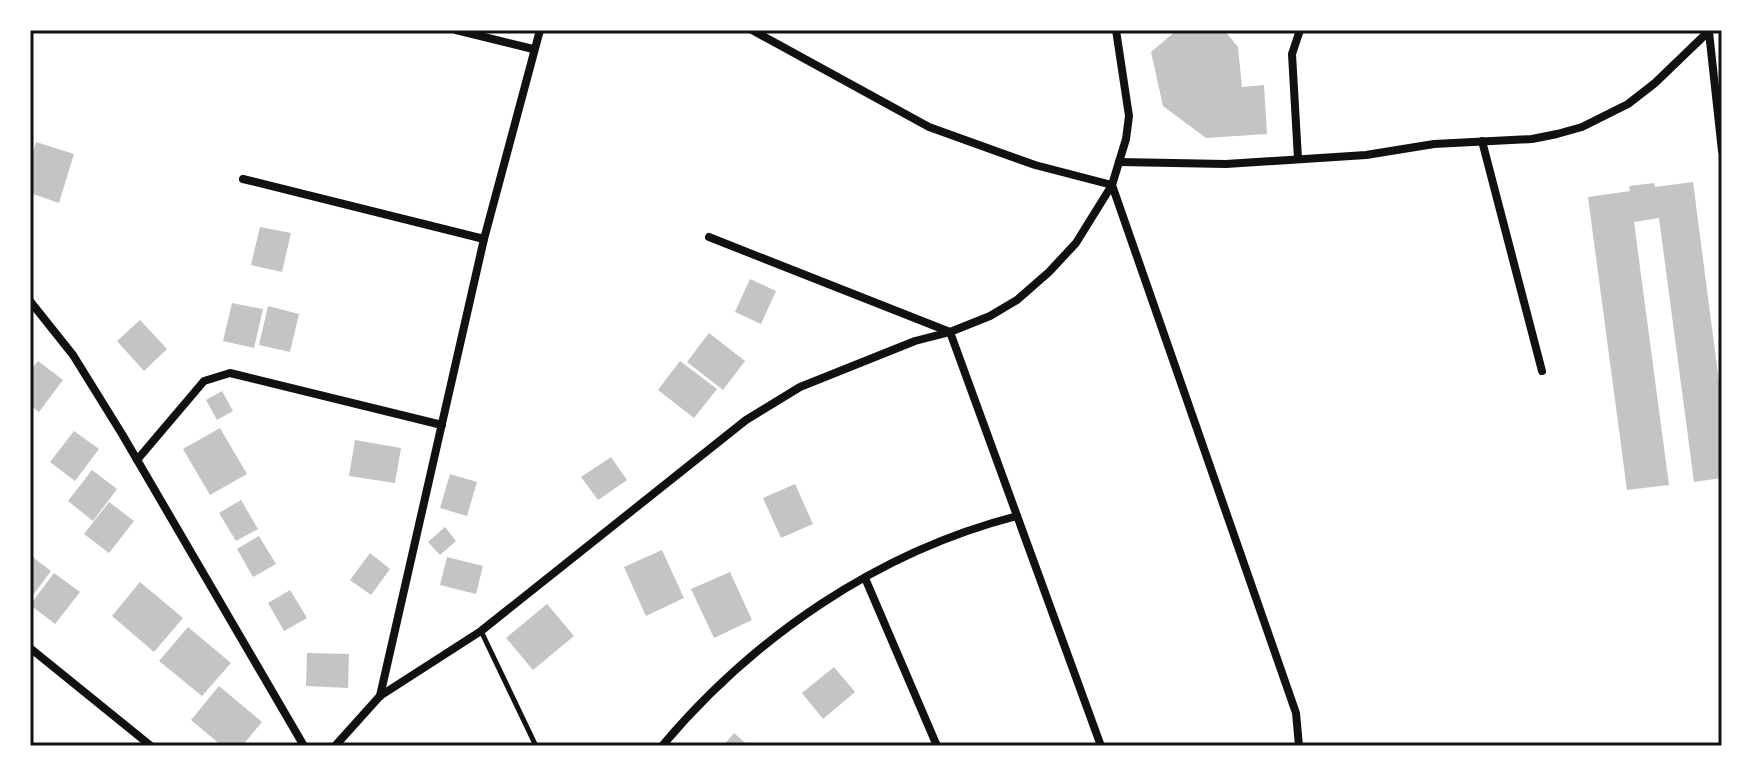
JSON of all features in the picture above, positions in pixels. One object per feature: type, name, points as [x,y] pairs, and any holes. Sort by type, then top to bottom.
[{"type":"street","points":[[456,30],[533,49]]},
{"type":"street","points":[[380,696],[484,239],[540,30]]},
{"type":"street","points":[[752,30],[929,127],[1035,165],[1112,185]]},
{"type":"street","points":[[335,746],[380,696],[481,631],[746,420],[800,387],[915,341],[950,332],[990,316],[1017,300],[1049,272],[1076,243],[1112,185],[1126,139],[1129,116],[1116,30]]},
{"type":"street","points":[[1298,159],[1292,54],[1300,30]]},
{"type":"street","points":[[1119,162],[1226,164],[1377,154],[1434,144],[1532,139],[1557,134],[1606,116],[1654,84],[1710,31]]},
{"type":"street","points":[[1710,31],[1722,151]]},
{"type":"street","points":[[1482,141],[1542,371]]},
{"type":"street","points":[[243,179],[484,239]]},
{"type":"street","points":[[1112,185],[1296,713],[1299,746]]},
{"type":"street","points":[[709,237],[950,332],[1101,746]]},
{"type":"street","points":[[30,301],[73,355],[304,746]]},
{"type":"street","points":[[137,460],[204,381],[230,373],[442,425]]},
{"type":"street","points":[[662,746],[719,685],[766,642],[816,606],[940,541],[1017,516]]},
{"type":"street","points":[[865,578],[937,746]]},
{"type":"street","points":[[30,648],[151,746]]},
{"type":"lane","points":[[481,631],[536,746]]},
{"type":"building","points":[[1177,30],[1224,30],[1238,47],[1242,87],[1264,85],[1267,134],[1206,138],[1163,106],[1151,52]]},
{"type":"building","points":[[36,142],[74,154],[59,203],[30,193],[30,161]]},
{"type":"building","points":[[1693,182],[1722,405],[1722,478],[1694,482],[1659,218],[1634,222],[1669,485],[1627,490],[1588,197],[1630,191],[1629,186],[1654,183],[1655,187]]},
{"type":"building","points":[[260,227],[291,233],[282,272],[251,265]]},
{"type":"building","points":[[750,279],[776,291],[761,324],[735,312]]},
{"type":"building","points":[[232,303],[263,309],[254,348],[223,341]]},
{"type":"building","points":[[268,306],[299,314],[290,352],[259,345]]},
{"type":"building","points":[[140,320],[167,349],[144,371],[117,341]]},
{"type":"building","points":[[709,333],[745,361],[723,390],[687,362]]},
{"type":"building","points":[[38,361],[63,380],[39,412],[30,405],[30,371]]},
{"type":"building","points":[[680,361],[717,389],[694,418],[658,390]]},
{"type":"building","points":[[222,391],[233,411],[217,420],[206,400]]},
{"type":"building","points":[[220,428],[247,474],[210,495],[183,449]]},
{"type":"building","points":[[74,431],[99,449],[75,481],[50,462]]},
{"type":"building","points":[[355,440],[401,448],[395,483],[349,476]]},
{"type":"building","points":[[611,457],[627,480],[598,500],[581,477]]},
{"type":"building","points":[[92,470],[117,489],[93,521],[68,501]]},
{"type":"building","points":[[450,474],[477,482],[467,516],[440,508]]},
{"type":"building","points":[[795,484],[813,524],[781,538],[763,498]]},
{"type":"building","points":[[241,500],[258,529],[236,541],[219,513]]},
{"type":"building","points":[[109,502],[134,521],[109,553],[84,534]]},
{"type":"building","points":[[445,527],[456,541],[440,555],[428,542]]},
{"type":"building","points":[[259,536],[276,564],[253,577],[237,549]]},
{"type":"building","points":[[662,550],[684,598],[646,616],[624,567]]},
{"type":"building","points":[[370,553],[390,569],[371,595],[350,580]]},
{"type":"building","points":[[30,555],[51,571],[30,599]]},
{"type":"building","points":[[447,557],[483,566],[476,594],[440,585]]},
{"type":"building","points":[[730,572],[752,620],[714,638],[691,589]]},
{"type":"building","points":[[54,573],[80,592],[55,624],[30,605]]},
{"type":"building","points":[[140,582],[183,618],[154,652],[112,616]]},
{"type":"building","points":[[290,590],[307,618],[284,631],[268,603]]},
{"type":"building","points":[[547,604],[574,636],[533,670],[506,638]]},
{"type":"building","points":[[188,627],[231,663],[202,696],[159,661]]},
{"type":"building","points":[[307,653],[349,654],[348,688],[306,686]]},
{"type":"building","points":[[834,667],[855,692],[823,719],[802,693]]},
{"type":"building","points":[[219,686],[262,722],[242,746],[222,746],[191,720]]},
{"type":"building","points":[[734,733],[749,746],[723,746]]}]
